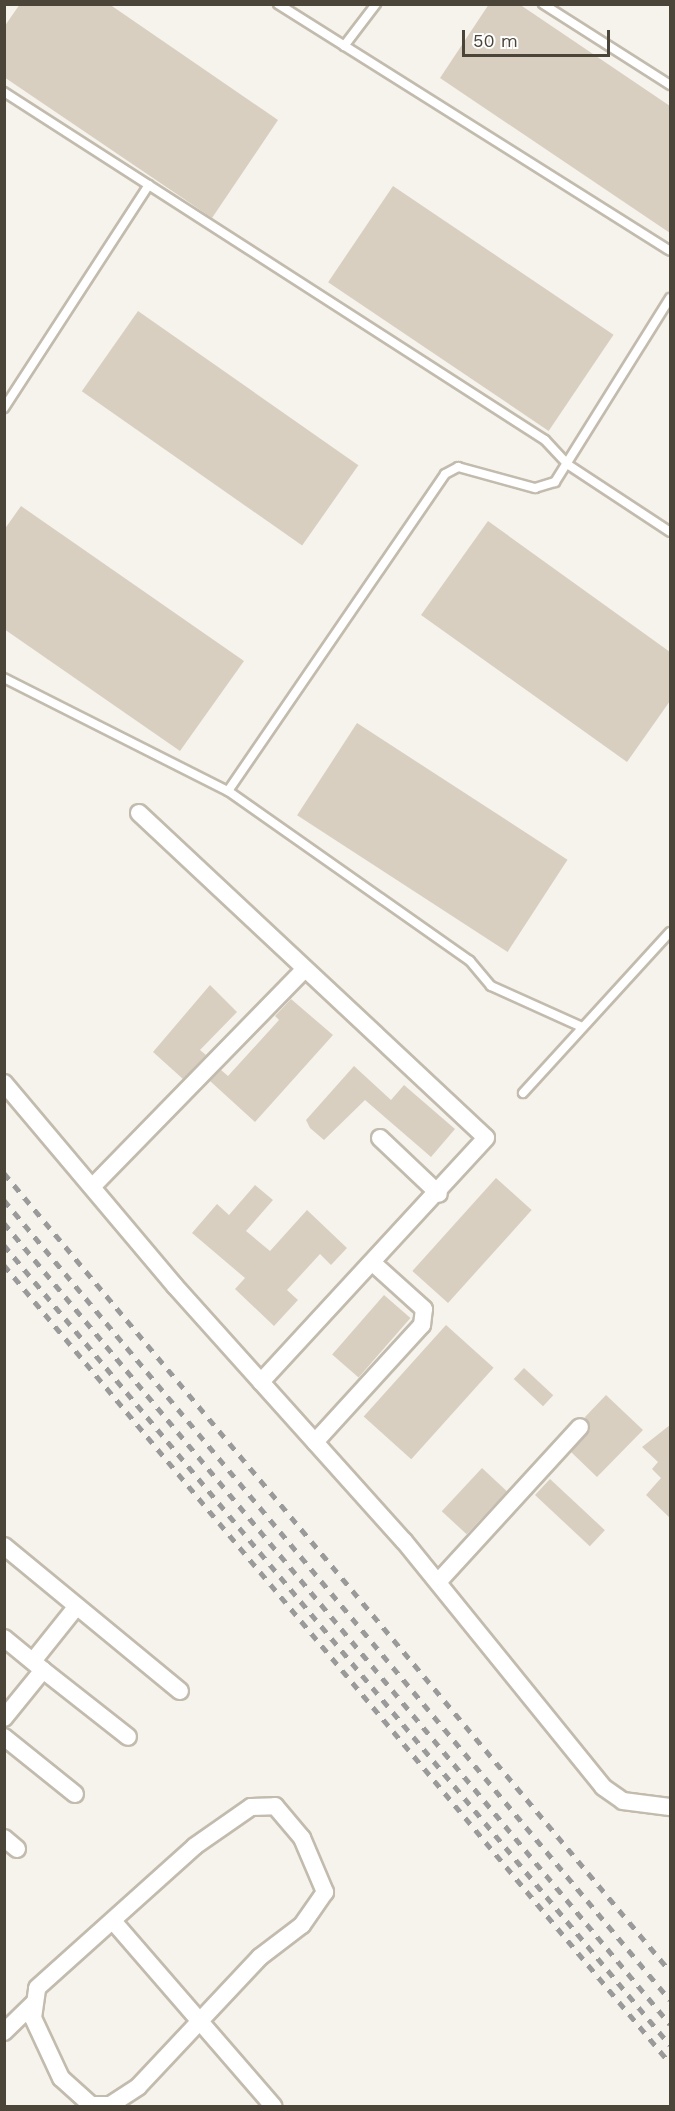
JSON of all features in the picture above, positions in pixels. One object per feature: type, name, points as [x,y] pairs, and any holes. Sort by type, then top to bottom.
[{"type":"street","points":[[139,813],[486,1138],[439,1194],[261,1382]]},
{"type":"street","points":[[92,1187],[305,969]]},
{"type":"street","points":[[4,1083],[261,1382],[438,1582],[603,1787],[623,1801],[670,1808]]},
{"type":"street","points":[[380,1138],[439,1194]]},
{"type":"street","points":[[315,1442],[422,1325],[423,1309],[374,1264]]},
{"type":"street","points":[[438,1582],[580,1427]]},
{"type":"street","points":[[4,1546],[180,1691]]},
{"type":"street","points":[[4,1718],[77,1606]]},
{"type":"street","points":[[4,1638],[128,1737]]},
{"type":"street","points":[[4,1737],[75,1794]]},
{"type":"street","points":[[275,1806],[314,1858],[325,1892],[302,1925],[260,1958],[138,2087],[111,2106],[91,2105],[61,2078],[33,2018],[37,1988],[112,1921],[195,1846],[251,1807],[275,1806]]},
{"type":"street","points":[[112,1921],[273,2106]]},
{"type":"street","points":[[4,2032],[35,2002]]},
{"type":"lane","points":[[278,4],[670,251]]},
{"type":"lane","points":[[344,46],[376,4]]},
{"type":"lane","points":[[543,4],[670,85]]},
{"type":"lane","points":[[4,92],[546,440],[567,464],[670,532]]},
{"type":"lane","points":[[4,408],[149,185]]},
{"type":"lane","points":[[228,791],[445,474],[458,467],[535,488],[555,482],[670,298]]},
{"type":"lane","points":[[4,678],[228,791],[470,961],[491,986],[582,1027]]},
{"type":"lane","points":[[523,1093],[670,932]]},
{"type":"building","points":[[20,4],[109,4],[278,120],[212,218],[4,77],[4,27]]},
{"type":"building","points":[[489,4],[519,4],[670,106],[670,233],[440,78]]},
{"type":"building","points":[[393,186],[614,335],[549,431],[328,282]]},
{"type":"building","points":[[138,311],[358,465],[302,546],[82,391]]},
{"type":"building","points":[[21,506],[244,661],[180,751],[4,629],[4,530]]},
{"type":"building","points":[[488,521],[670,652],[670,701],[627,762],[421,615]]},
{"type":"building","points":[[357,723],[568,860],[508,952],[297,815]]},
{"type":"building","points":[[210,985],[237,1012],[200,1050],[206,1055],[183,1079],[153,1052]]},
{"type":"building","points":[[291,999],[333,1035],[255,1122],[210,1081],[221,1070],[228,1076],[279,1020],[275,1016]]},
{"type":"building","points":[[354,1066],[391,1100],[404,1085],[455,1129],[431,1157],[365,1100],[324,1140],[310,1128],[306,1120]]},
{"type":"building","points":[[496,1178],[532,1210],[448,1303],[412,1271]]},
{"type":"building","points":[[255,1185],[273,1200],[246,1231],[270,1251],[307,1210],[347,1248],[331,1265],[320,1254],[287,1290],[298,1300],[274,1326],[235,1289],[245,1278],[192,1233],[217,1204],[229,1215]]},
{"type":"building","points":[[384,1295],[410,1318],[359,1378],[332,1355]]},
{"type":"building","points":[[446,1325],[494,1368],[411,1459],[364,1416]]},
{"type":"building","points":[[524,1368],[553,1395],[543,1406],[514,1379]]},
{"type":"building","points":[[606,1395],[643,1430],[597,1477],[571,1452],[590,1430],[585,1417]]},
{"type":"building","points":[[670,1425],[670,1518],[646,1495],[661,1478],[652,1469],[658,1462],[642,1447]]},
{"type":"building","points":[[482,1468],[507,1491],[467,1534],[442,1511]]},
{"type":"building","points":[[550,1479],[605,1530],[590,1546],[535,1495]]},
{"type":"railway","points":[[4,1173],[670,1971]]},
{"type":"railway","points":[[4,1200],[670,2000]]},
{"type":"railway","points":[[4,1223],[670,2024]]},
{"type":"railway","points":[[4,1245],[670,2045]]},
{"type":"railway","points":[[4,1265],[670,2063]]}]
